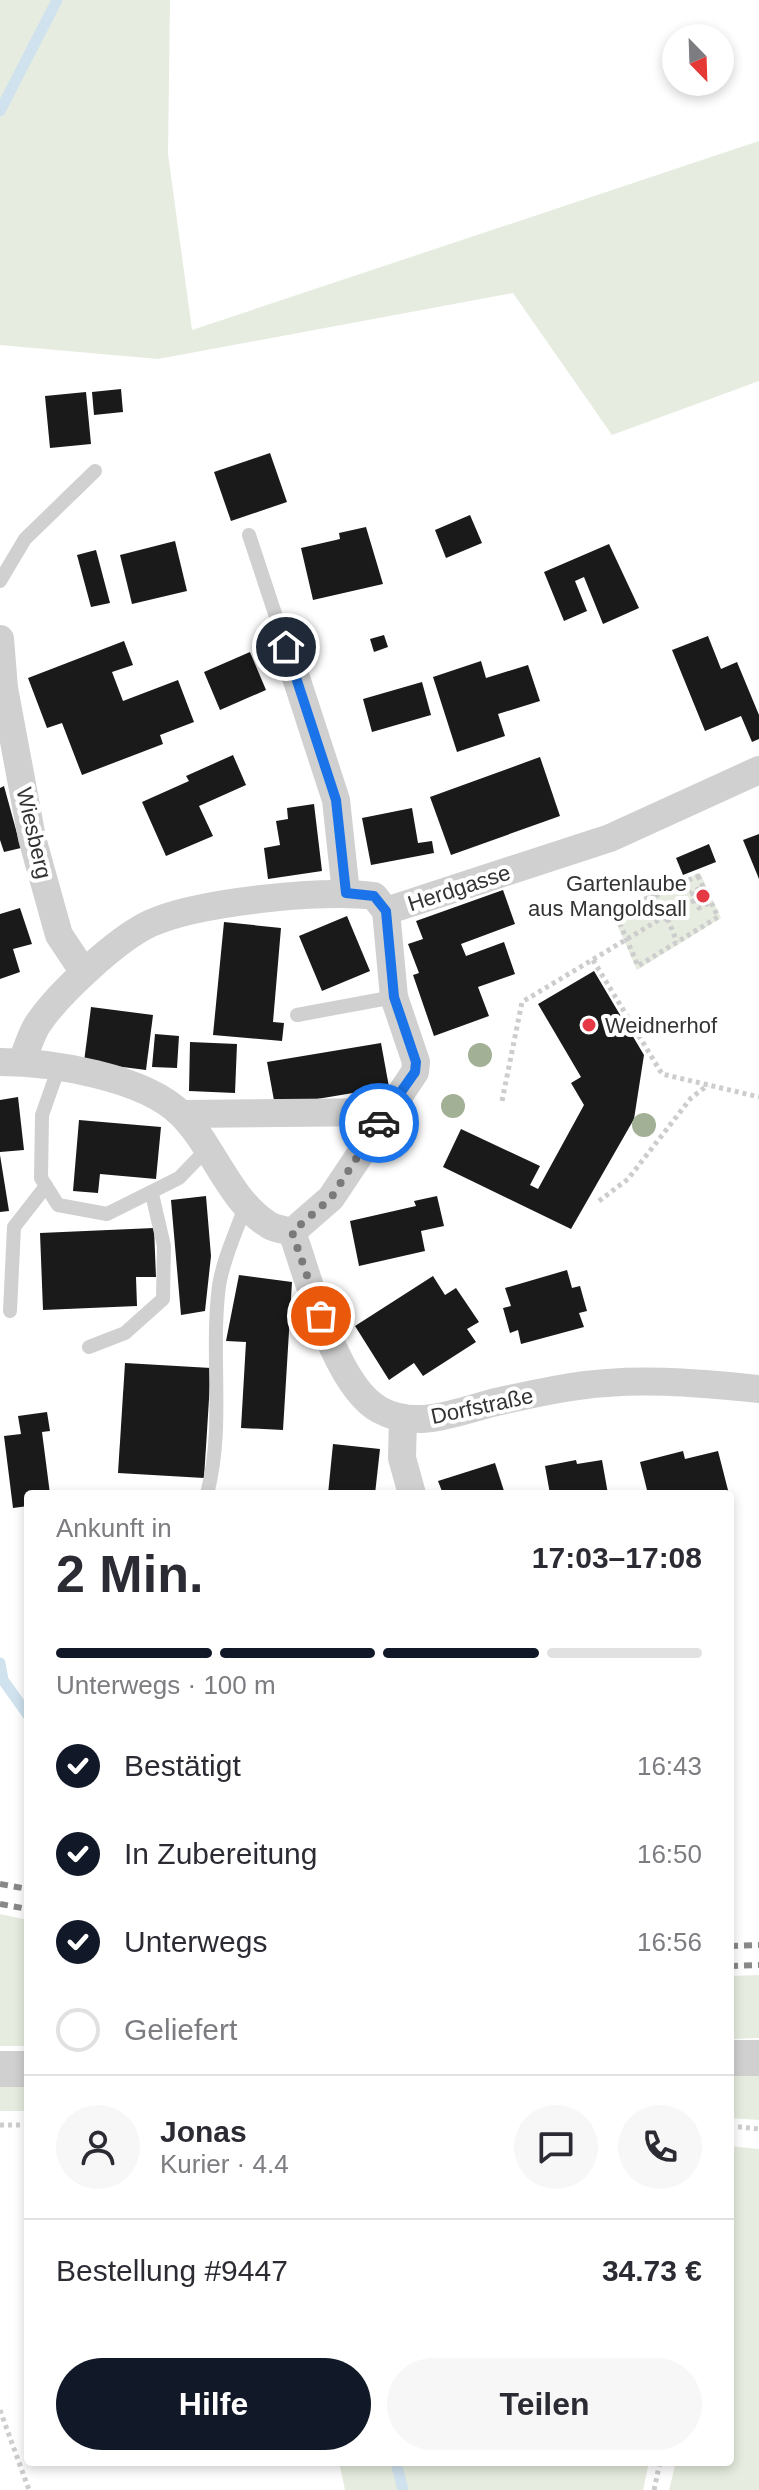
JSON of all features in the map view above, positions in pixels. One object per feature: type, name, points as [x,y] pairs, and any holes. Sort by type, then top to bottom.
[{"type":"street","name":"Wiesberg","points":[[0,639],[4,688],[32,838],[59,935],[83,971]]},
{"type":"street","points":[[286,647],[336,800],[346,893]]},
{"type":"street","name":"Herdgasse","points":[[11,1062],[83,971],[149,924],[208,909],[274,898],[346,893],[374,896],[386,911],[610,838],[759,770]]},
{"type":"street","points":[[11,1062],[59,1067],[129,1084],[165,1102],[182,1114],[246,1203],[269,1226],[292,1232],[331,1198],[415,1072],[416,1062],[394,997],[386,911]]},
{"type":"street","points":[[182,1114],[387,1112]]},
{"type":"street","name":"Dorfstraße","points":[[292,1232],[330,1343],[359,1390],[379,1410],[403,1418],[430,1419],[505,1400],[604,1383],[691,1382],[759,1389]]},
{"type":"street","points":[[403,1418],[402,1458],[411,1490]]},
{"type":"street","points":[[734,2058],[759,2058]]},
{"type":"street","points":[[0,2069],[24,2069]]},
{"type":"lane","points":[[0,581],[25,539],[95,471]]},
{"type":"lane","points":[[249,535],[286,647]]},
{"type":"lane","points":[[297,1015],[394,997]]},
{"type":"lane","points":[[59,1067],[42,1115],[41,1178],[58,1205],[107,1214],[179,1178],[207,1149]]},
{"type":"lane","points":[[10,1311],[14,1227],[46,1186]]},
{"type":"lane","points":[[89,1347],[125,1333],[163,1299],[164,1246],[152,1194]]},
{"type":"lane","points":[[208,1490],[217,1456],[215,1344],[219,1282],[246,1203]]},
{"type":"path","points":[[698,876],[703,887],[692,892],[696,899],[699,908],[711,902],[718,917],[638,966],[615,912],[698,876]]},
{"type":"path","points":[[656,894],[677,942]]},
{"type":"path","points":[[502,1101],[522,1002],[696,899]]},
{"type":"path","points":[[593,960],[662,1074],[759,1097]]},
{"type":"path","points":[[599,1201],[628,1179],[691,1098],[709,1084]]},
{"type":"path","points":[[0,2125],[24,2125]]},
{"type":"path","points":[[734,2126],[759,2129]]},
{"type":"path","points":[[0,2410],[29,2490]]},
{"type":"path","points":[[654,2490],[659,2466]]},
{"type":"shaded area","points":[[0,0],[170,0],[168,154],[192,330],[759,141],[759,381],[612,435],[513,293],[158,359],[0,345]]},
{"type":"shaded area","points":[[700,873],[721,918],[637,970],[611,911]]},
{"type":"shaded area","points":[[0,1914],[24,1919],[24,2046],[0,2046]]},
{"type":"shaded area","points":[[759,1975],[759,2038],[734,2039],[734,1976]]},
{"type":"shaded area","points":[[734,2074],[759,2076],[759,2120],[734,2118]]},
{"type":"shaded area","points":[[0,2083],[24,2083],[24,2111],[0,2111]]},
{"type":"shaded area","points":[[734,2146],[759,2149],[759,2490],[669,2490],[675,2466],[734,2466]]},
{"type":"shaded area","points":[[340,2466],[648,2466],[643,2490],[345,2490]]},
{"type":"building","points":[[121,389],[123,412],[94,415],[92,392]]},
{"type":"building","points":[[86,392],[91,444],[50,448],[45,396]]},
{"type":"building","points":[[270,453],[287,502],[231,521],[214,472]]},
{"type":"building","points":[[470,515],[482,543],[446,558],[435,530]]},
{"type":"building","points":[[366,527],[383,584],[313,600],[301,548],[340,539],[339,533]]},
{"type":"building","points":[[175,541],[187,591],[132,604],[120,555]]},
{"type":"building","points":[[609,544],[639,608],[603,624],[584,577],[575,581],[587,611],[564,621],[544,572]]},
{"type":"building","points":[[96,550],[110,603],[91,607],[77,555]]},
{"type":"building","points":[[384,635],[388,647],[374,652],[370,639]]},
{"type":"building","points":[[708,636],[721,669],[737,662],[759,715],[759,739],[752,742],[741,716],[705,731],[672,650]]},
{"type":"building","points":[[124,641],[133,665],[112,672],[123,701],[178,680],[194,722],[160,735],[163,744],[82,775],[62,723],[47,728],[28,678]]},
{"type":"building","points":[[250,652],[266,690],[220,710],[204,672]]},
{"type":"building","points":[[481,661],[486,678],[528,665],[540,701],[498,714],[505,736],[457,752],[433,677]]},
{"type":"building","points":[[422,682],[431,715],[372,732],[363,699]]},
{"type":"building","points":[[233,755],[246,785],[199,806],[213,836],[166,856],[142,802],[189,781],[186,776]]},
{"type":"building","points":[[540,757],[560,816],[451,855],[430,797]]},
{"type":"building","points":[[4,786],[21,848],[4,852],[0,840],[0,788]]},
{"type":"building","points":[[314,804],[322,871],[268,879],[264,848],[280,845],[276,821],[288,819],[287,808]]},
{"type":"building","points":[[412,808],[418,843],[432,841],[434,853],[371,865],[362,818]]},
{"type":"building","points":[[759,834],[759,879],[743,840]]},
{"type":"building","points":[[709,844],[716,862],[683,875],[676,858]]},
{"type":"building","name":"Gartenlaube aus Mangoldsall","points":[[706,888],[711,899],[700,903],[695,893]]},
{"type":"building","points":[[503,890],[515,924],[461,944],[466,956],[504,942],[515,974],[478,987],[489,1016],[434,1036],[413,975],[419,973],[408,944],[423,939],[416,921]]},
{"type":"building","points":[[20,908],[32,944],[13,949],[20,972],[0,979],[0,914]]},
{"type":"building","points":[[347,916],[370,971],[322,991],[299,936]]},
{"type":"building","points":[[224,922],[281,928],[273,1022],[284,1023],[282,1041],[213,1035]]},
{"type":"building","points":[[594,971],[644,1055],[634,1119],[571,1229],[443,1167],[461,1129],[540,1166],[530,1185],[538,1189],[584,1105],[571,1083],[581,1077],[538,1004]]},
{"type":"building","points":[[91,1007],[153,1015],[146,1070],[84,1062]]},
{"type":"building","points":[[155,1034],[179,1036],[177,1068],[152,1067]]},
{"type":"building","points":[[190,1042],[237,1044],[235,1093],[189,1091]]},
{"type":"building","points":[[381,1043],[389,1087],[275,1106],[267,1062]]},
{"type":"building","points":[[18,1097],[24,1150],[0,1152],[0,1100]]},
{"type":"building","points":[[79,1120],[161,1127],[156,1179],[100,1174],[98,1193],[73,1191]]},
{"type":"building","points":[[0,1155],[9,1211],[0,1212]]},
{"type":"building","points":[[206,1196],[211,1256],[205,1311],[181,1315],[171,1200]]},
{"type":"building","points":[[437,1196],[444,1226],[421,1231],[425,1251],[359,1266],[350,1221],[416,1206],[414,1201]]},
{"type":"building","points":[[154,1228],[156,1277],[136,1277],[137,1306],[43,1310],[40,1233]]},
{"type":"building","points":[[567,1270],[572,1288],[580,1286],[587,1311],[579,1313],[584,1327],[521,1344],[518,1330],[510,1333],[503,1308],[511,1306],[505,1288]]},
{"type":"building","points":[[239,1275],[292,1282],[283,1430],[241,1428],[246,1342],[226,1341]]},
{"type":"building","points":[[433,1276],[445,1295],[456,1288],[479,1322],[467,1329],[476,1342],[423,1376],[414,1363],[389,1380],[355,1326]]},
{"type":"building","points":[[125,1363],[211,1368],[204,1478],[118,1473]]},
{"type":"building","points":[[47,1412],[50,1431],[42,1432],[49,1490],[24,1490],[24,1507],[13,1508],[4,1436],[21,1434],[18,1416]]},
{"type":"building","points":[[333,1444],[380,1449],[375,1490],[328,1490]]},
{"type":"building","points":[[683,1451],[685,1459],[718,1451],[728,1490],[647,1490],[640,1462]]},
{"type":"building","points":[[576,1460],[577,1464],[602,1460],[607,1490],[549,1490],[545,1466]]},
{"type":"building","points":[[495,1463],[504,1490],[441,1490],[438,1481]]},
{"type":"waterway","points":[[0,111],[57,0]]},
{"type":"waterway","points":[[0,1663],[3,1680],[24,1709]]},
{"type":"waterway","points":[[397,2466],[403,2490]]},
{"type":"railway","points":[[0,1884],[24,1888]]},
{"type":"railway","points":[[0,1904],[24,1908]]},
{"type":"railway","points":[[734,1946],[759,1945]]},
{"type":"railway","points":[[734,1966],[759,1965]]},
{"type":"way so far","points":[[321,1316],[292,1232],[331,1198],[379,1123]]},
{"type":"place","name":"Gartenlaube aus Mangoldsall","points":[[703,896]]},
{"type":"place","name":"Weidnerhof","points":[[589,1025]]},
{"type":"route","points":[[286,647],[317,734],[336,800],[346,893],[374,896],[386,911],[394,997],[416,1062],[415,1072],[379,1123]]}]
